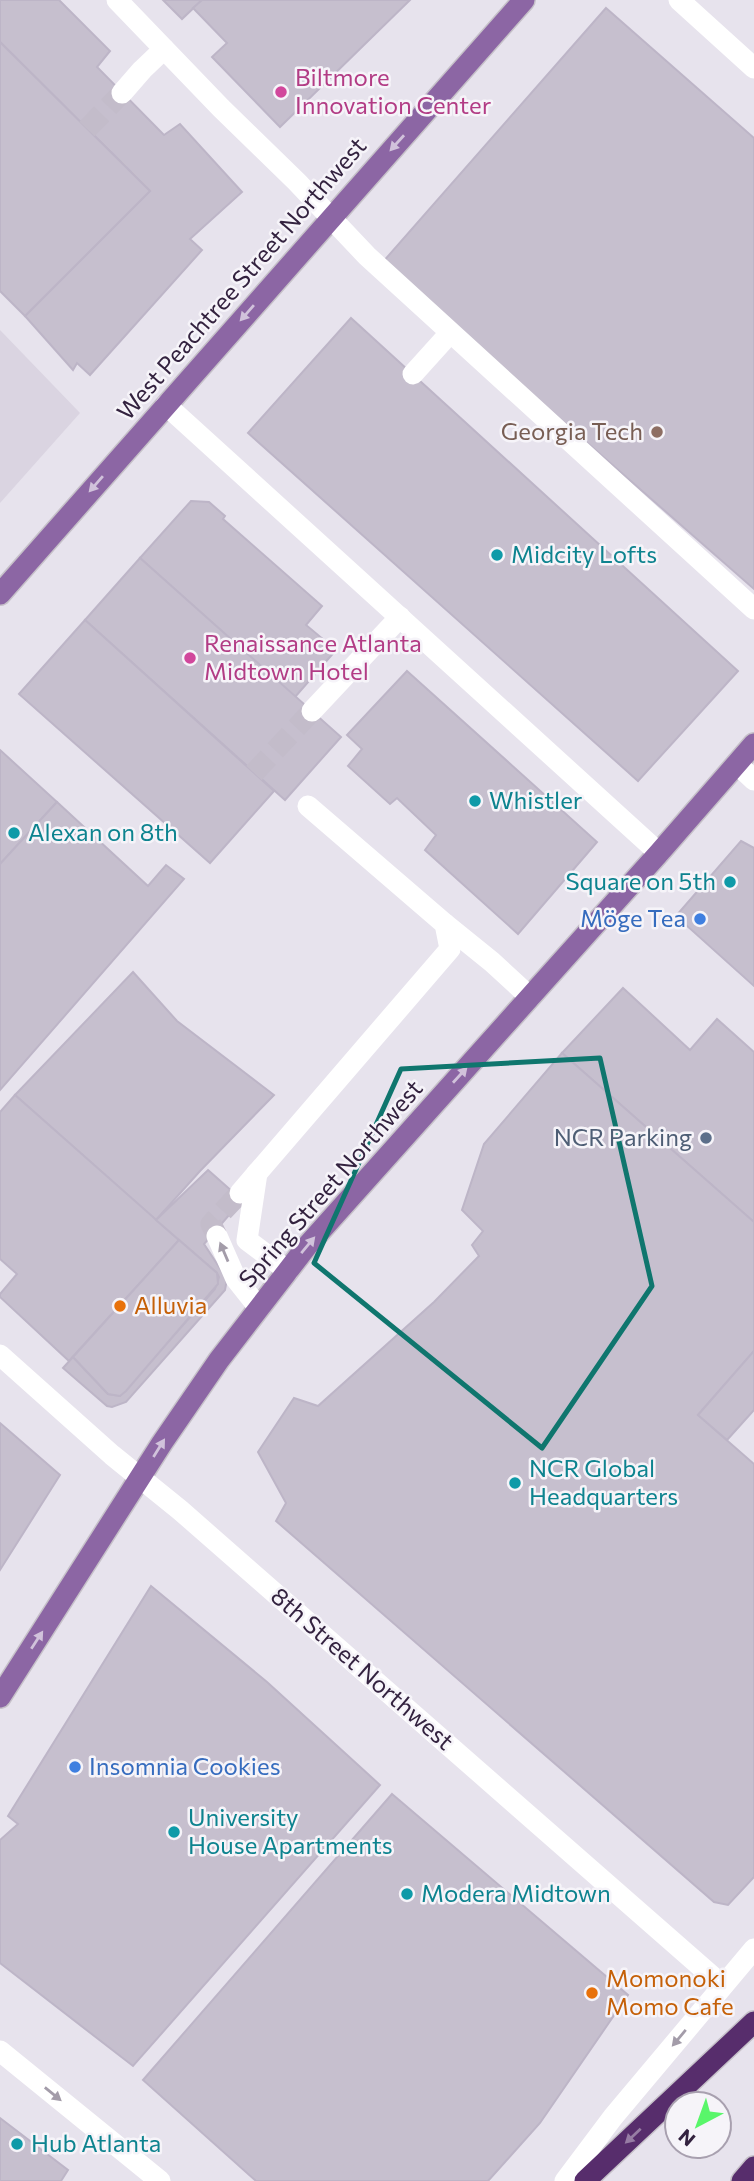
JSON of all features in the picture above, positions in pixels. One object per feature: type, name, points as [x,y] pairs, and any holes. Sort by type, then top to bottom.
[{"type":"highway","points":[[585,2181],[754,2022]]},
{"type":"highway","points":[[742,2181],[754,2167]]},
{"type":"main road","name":"West Peachtree Street Northwest","points":[[0,594],[524,0]]},
{"type":"main road","name":"Spring Street Northwest","points":[[0,1697],[162,1443],[219,1360],[307,1246],[754,744]]},
{"type":"street","points":[[117,0],[221,108],[297,181],[367,256],[754,609]]},
{"type":"street","points":[[679,0],[754,68]]},
{"type":"street","points":[[122,93],[164,49]]},
{"type":"street","points":[[413,374],[450,333]]},
{"type":"street","points":[[166,405],[659,853]]},
{"type":"street","points":[[312,710],[400,617]]},
{"type":"street","points":[[737,764],[754,780]]},
{"type":"street","points":[[308,806],[530,997]]},
{"type":"street","points":[[240,1193],[450,949],[446,924]]},
{"type":"street","points":[[257,1173],[247,1240],[288,1271]]},
{"type":"street","points":[[217,1236],[236,1279],[259,1308]]},
{"type":"street","name":"8th Street Northwest","points":[[0,1355],[722,1985]]},
{"type":"street","points":[[565,2181],[613,2118],[754,1949]]},
{"type":"street","points":[[0,2051],[160,2181]]},
{"type":"highlighted area","points":[[600,1058],[652,1286],[542,1448],[314,1263],[401,1069]]},
{"type":"shaded area","points":[[0,330],[80,413],[0,503]]},
{"type":"building","points":[[0,0],[59,0],[110,51],[97,67],[164,135],[180,124],[242,192],[190,239],[202,250],[90,375],[77,363],[73,370],[25,316],[150,191],[0,42]]},
{"type":"building","points":[[163,0],[202,0],[182,19]]},
{"type":"building","name":"Biltmore Innovation Center","points":[[202,0],[410,0],[280,127],[212,57],[227,43],[193,8]]},
{"type":"building","name":"Georgia Tech","points":[[606,8],[754,138],[754,589],[382,263]]},
{"type":"building","points":[[0,42],[150,191],[25,316],[0,291]]},
{"type":"building","name":"Midcity Lofts","points":[[351,318],[738,671],[638,781],[248,433]]},
{"type":"building","points":[[191,501],[209,502],[225,516],[223,519],[322,606],[306,625],[336,650],[295,697],[140,558]]},
{"type":"building","name":"Renaissance Atlanta Midtown Hotel","points":[[140,558],[341,737],[285,800],[85,620]]},
{"type":"building","points":[[85,620],[274,791],[210,863],[19,694]]},
{"type":"building","name":"Whistler","points":[[407,671],[597,842],[518,934],[425,850],[436,835],[397,798],[390,804],[348,766],[362,749],[347,735]]},
{"type":"building","name":"Alexan on 8th","points":[[0,750],[57,802],[0,864]]},
{"type":"building","points":[[57,802],[148,886],[166,865],[184,879],[0,1090],[0,864]]},
{"type":"building","name":"Square on 5th","points":[[741,841],[754,848],[754,986],[676,916]]},
{"type":"building","points":[[133,972],[177,1021],[274,1095],[156,1220],[15,1095]]},
{"type":"building","name":"NCR Parking","points":[[623,988],[690,1050],[717,1019],[754,1052],[754,1222],[562,1053]]},
{"type":"building","name":"NCR Global Headquarters","points":[[562,1053],[754,1222],[754,1351],[698,1415],[754,1464],[754,1877],[728,1905],[714,1902],[276,1521],[286,1503],[258,1452],[294,1398],[318,1406],[434,1302],[479,1256],[472,1245],[483,1231],[462,1210],[484,1144]]},
{"type":"building","points":[[15,1095],[179,1240],[69,1361],[0,1297],[17,1274],[0,1259],[0,1112]]},
{"type":"building","points":[[208,1170],[242,1200],[204,1244],[227,1279],[225,1290],[126,1402],[107,1406],[63,1368],[73,1357],[108,1394],[120,1396],[215,1289],[219,1277],[217,1273],[156,1220]]},
{"type":"building","points":[[179,1240],[217,1273],[218,1284],[126,1391],[120,1396],[108,1394],[73,1357]]},
{"type":"building","points":[[754,1351],[754,1410],[727,1440],[698,1415]]},
{"type":"building","points":[[0,1423],[60,1475],[0,1570]]},
{"type":"building","name":"University House Apartments","points":[[151,1586],[267,1682],[380,1785],[133,2066],[0,1963],[0,1840],[18,1824],[8,1816]]},
{"type":"building","name":"Modera Midtown","points":[[392,1794],[628,1995],[540,2123],[488,2181],[256,2181],[143,2080]]},
{"type":"building","name":"Hub Atlanta","points":[[0,2118],[68,2170],[61,2181],[0,2181]]},
{"type":"tunnel","points":[[87,129],[122,93]]},
{"type":"tunnel","points":[[254,773],[312,711]]},
{"type":"tunnel","points":[[217,1236],[211,1224],[240,1193]]},
{"type":"place","name":"Biltmore Innovation Center","points":[[281,92]]},
{"type":"place","name":"Georgia Tech","points":[[657,432]]},
{"type":"place","name":"Midcity Lofts","points":[[497,555]]},
{"type":"place","name":"Renaissance Atlanta Midtown Hotel","points":[[190,658]]},
{"type":"place","name":"Whistler","points":[[475,801]]},
{"type":"place","name":"Alexan on 8th","points":[[14,833]]},
{"type":"place","name":"Square on 5th","points":[[730,882]]},
{"type":"place","name":"Möge Tea","points":[[700,919]]},
{"type":"place","name":"NCR Parking","points":[[706,1138]]},
{"type":"place","name":"Alluvia","points":[[120,1306]]},
{"type":"place","name":"NCR Global Headquarters","points":[[515,1483]]},
{"type":"place","name":"Insomnia Cookies","points":[[75,1767]]},
{"type":"place","name":"University House Apartments","points":[[174,1832]]},
{"type":"place","name":"Modera Midtown","points":[[407,1894]]},
{"type":"place","name":"Momonoki Momo Cafe","points":[[592,1993]]},
{"type":"place","name":"Hub Atlanta","points":[[17,2144]]}]
